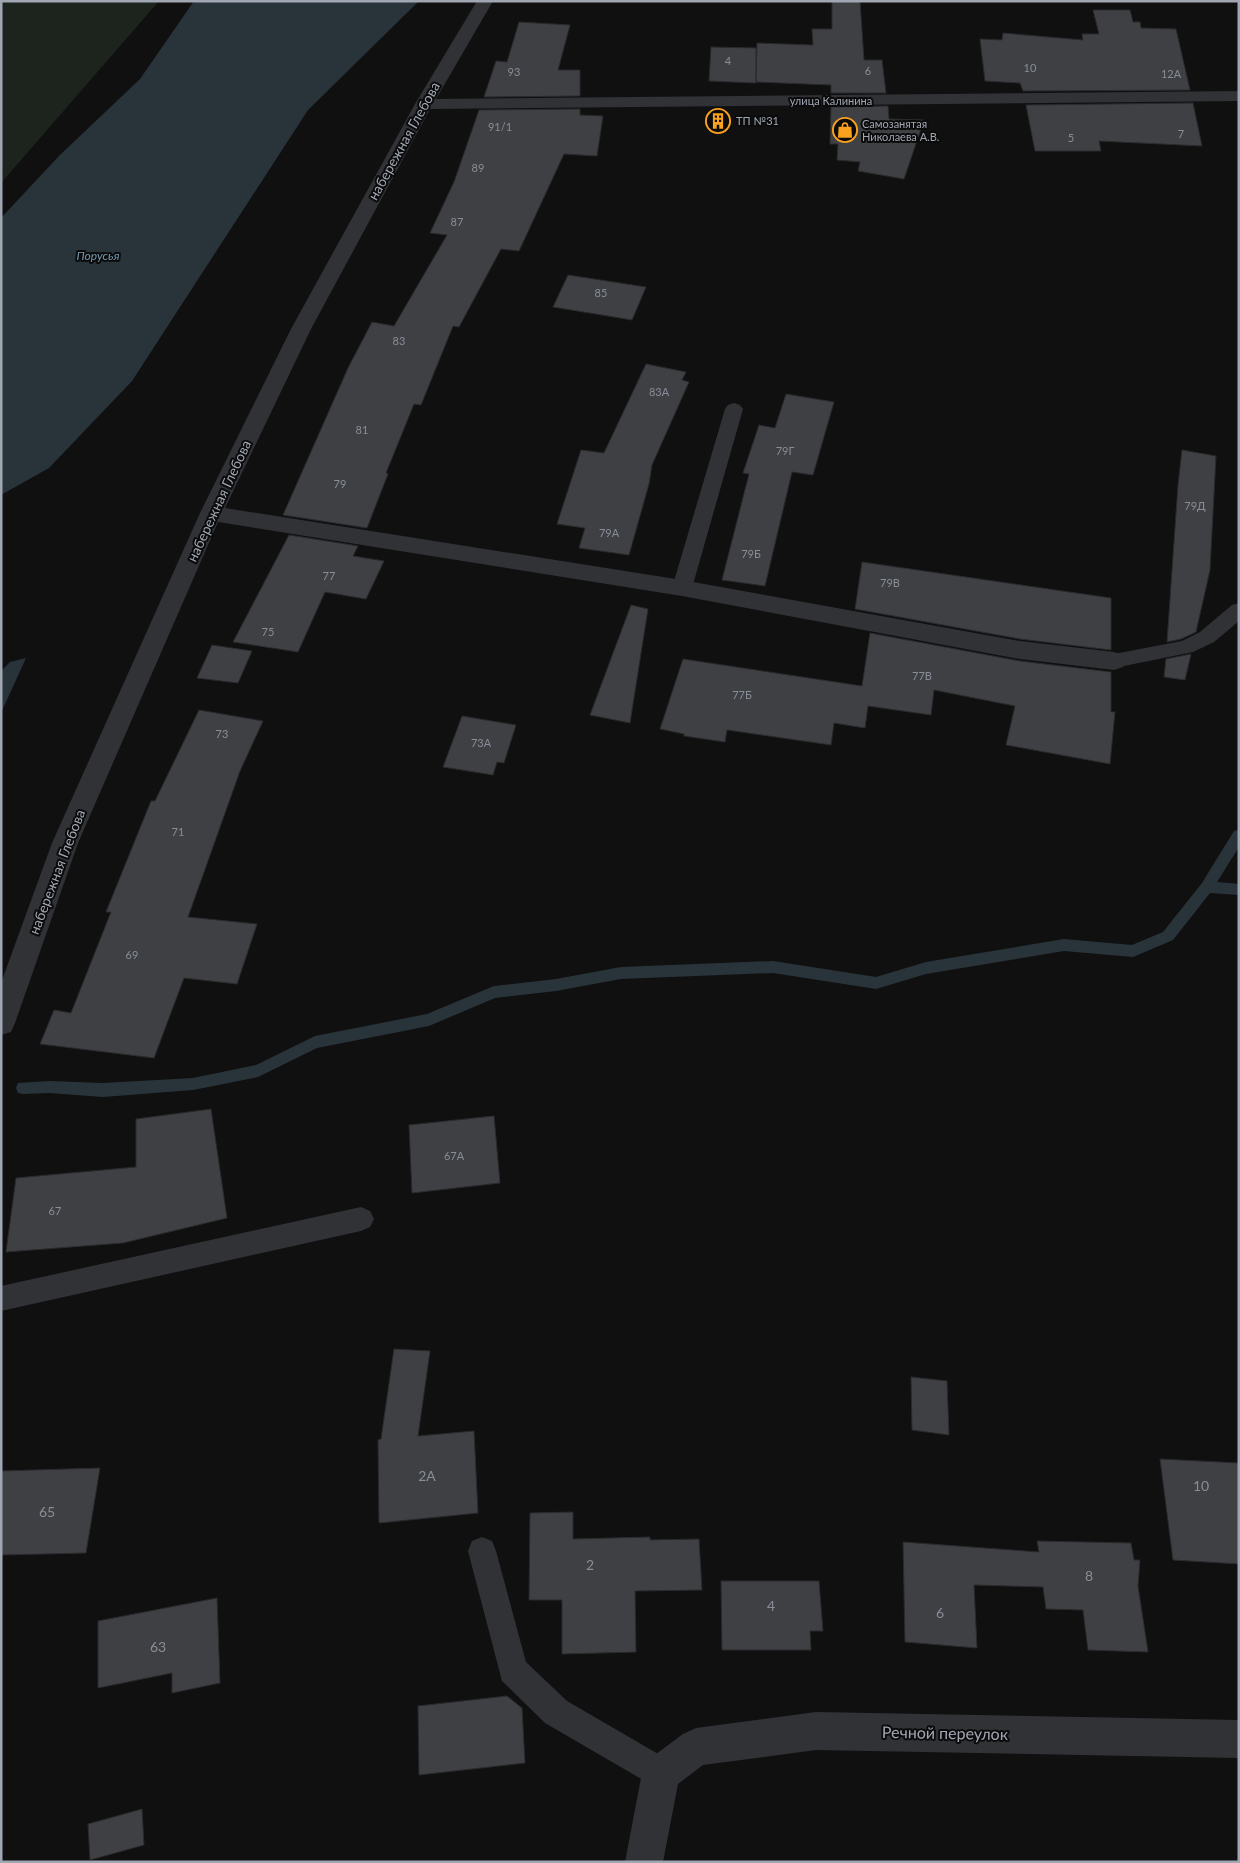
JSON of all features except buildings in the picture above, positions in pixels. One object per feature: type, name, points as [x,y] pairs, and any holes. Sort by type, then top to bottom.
[{"type":"street","name":"набережная Глебова","points":[[1,1023],[65,843],[211,513],[301,329],[424,104],[484,1]]},
{"type":"street","name":"улица Калинина","points":[[424,104],[1239,96]]},
{"type":"street","points":[[211,513],[682,588],[1020,650],[1114,661]]},
{"type":"street","name":"Речной переулок","points":[[661,1773],[696,1747],[816,1731],[1239,1738]]},
{"type":"street","points":[[644,1862],[661,1773]]},
{"type":"lane","points":[[682,588],[734,408]]},
{"type":"lane","points":[[1114,661],[1186,647],[1207,638],[1239,610]]},
{"type":"lane","points":[[1,1299],[361,1219]]},
{"type":"lane","points":[[482,1551],[514,1670],[556,1712],[661,1773]]},
{"type":"shaded area","points":[[1,1],[159,1],[1,183]]},
{"type":"water","name":"Порусья","points":[[194,1],[419,1],[308,110],[132,381],[49,468],[1,495],[1,218],[59,156],[140,79]]},
{"type":"water","points":[[26,658],[1,713],[1,671],[10,662]]},
{"type":"waterway","points":[[1207,887],[1239,835]]},
{"type":"waterway","points":[[23,1088],[49,1087],[103,1090],[193,1084],[258,1071],[315,1042],[429,1020],[494,992],[556,985],[621,973],[773,967],[876,983],[926,968],[1064,945],[1133,951],[1168,936],[1207,887]]},
{"type":"waterway","points":[[1207,887],[1239,890]]},
{"type":"place","name":"ТП №31","points":[[718,121]]},
{"type":"place","name":"Самозанятая Николаева А.В.","points":[[845,130]]}]
